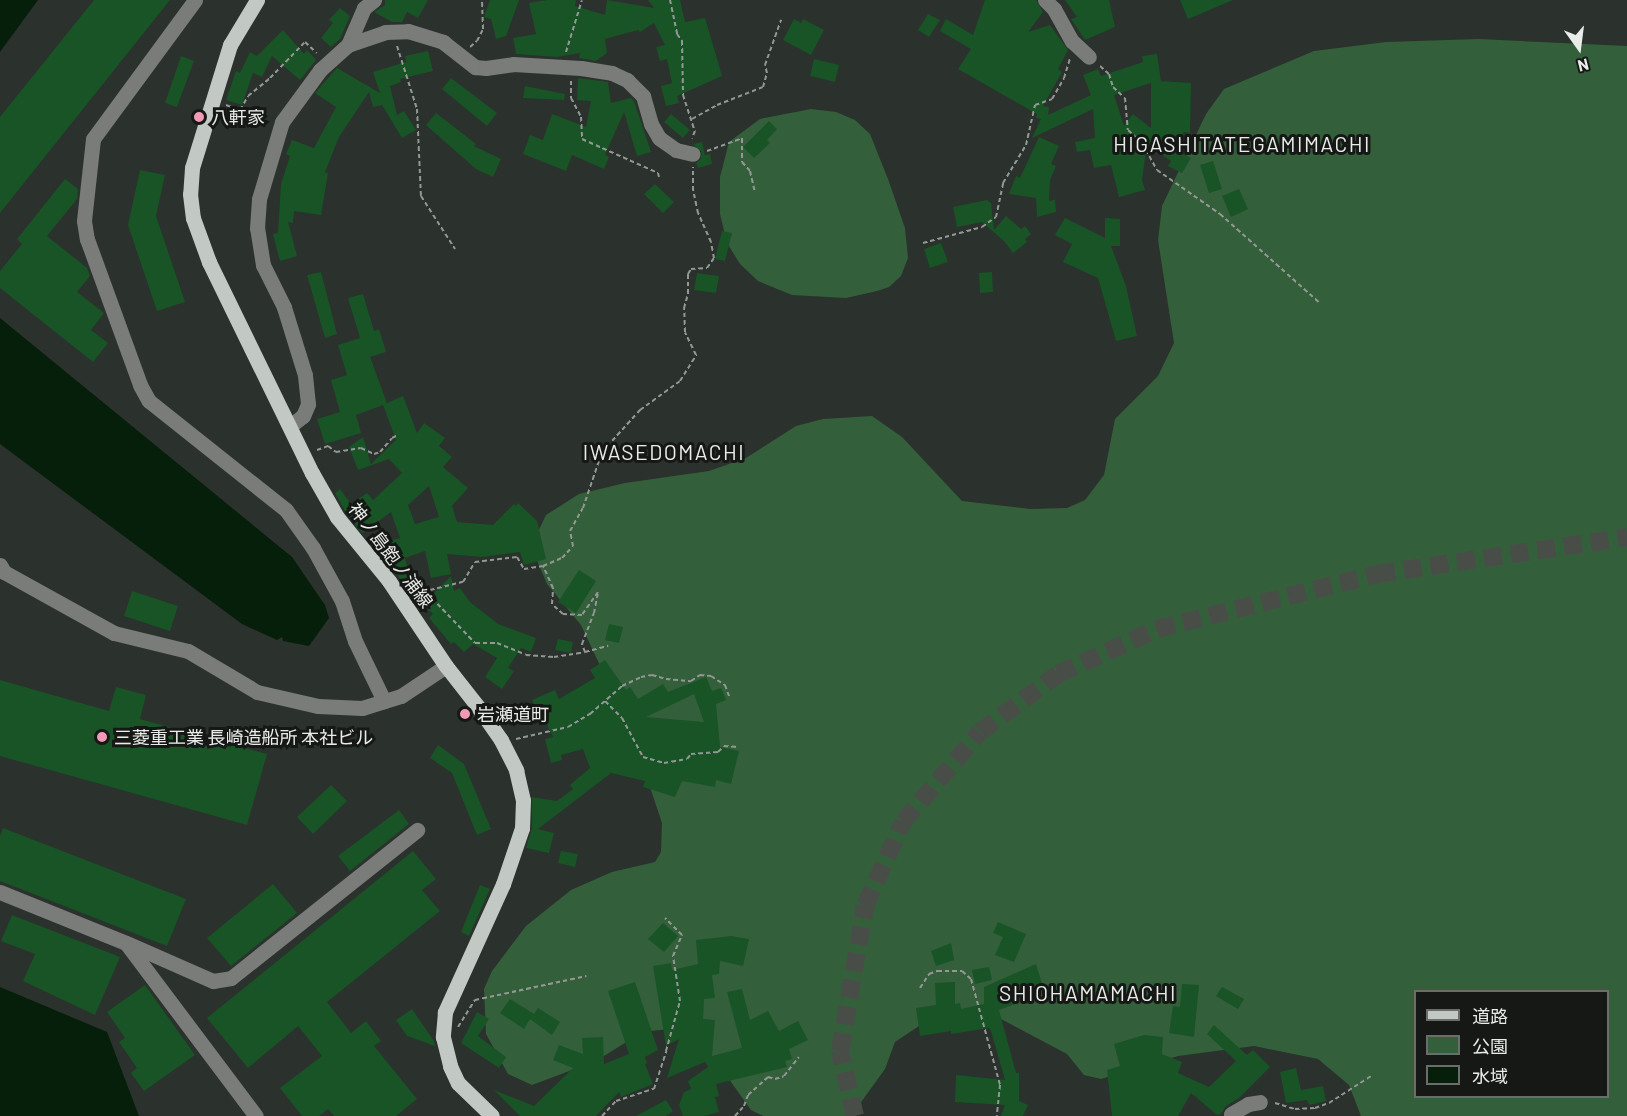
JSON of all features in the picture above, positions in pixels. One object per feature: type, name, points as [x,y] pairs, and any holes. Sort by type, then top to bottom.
[{"type":"main road","name":"神ノ島飽ノ浦線","points":[[257,0],[230,45],[192,168],[190,194],[193,218],[209,262],[303,454],[337,517],[389,581],[446,666],[501,740],[521,786],[522,828],[503,884],[445,1012],[443,1038],[450,1066],[459,1083],[492,1116]]},
{"type":"street","points":[[195,0],[93,139],[84,221],[87,239],[140,385],[149,401],[286,510],[313,548],[342,601],[355,641],[384,701]]},
{"type":"street","points":[[348,45],[364,9],[374,0]]},
{"type":"street","points":[[1045,0],[1054,9],[1076,45],[1089,57]]},
{"type":"street","points":[[290,426],[303,416],[308,404],[305,375],[284,306],[263,265],[258,242],[259,199],[282,122],[302,92],[348,45],[372,36],[408,31],[434,37],[475,67],[486,69],[513,64],[600,70],[627,80],[646,100],[651,124],[659,138],[676,150],[693,155]]},
{"type":"street","points":[[0,565],[4,572],[114,633],[188,651],[257,692],[318,706],[362,708],[401,696],[446,666]]},
{"type":"street","points":[[0,892],[213,981],[231,978],[417,830]]},
{"type":"street","points":[[126,943],[256,1116]]},
{"type":"street","points":[[1231,1114],[1248,1104],[1260,1102]]},
{"type":"path","points":[[460,58],[477,41],[483,29],[482,0]]},
{"type":"path","points":[[582,0],[566,53],[570,93],[581,117],[582,139],[658,173],[659,177]]},
{"type":"path","points":[[418,600],[427,593],[463,582],[475,562],[517,557],[524,569],[543,566],[562,558],[573,546],[570,531],[583,508],[602,452],[640,410],[680,381],[696,355],[685,332],[686,281],[691,269],[708,268],[714,258],[711,242],[698,213],[693,190],[691,142],[695,131],[683,95],[682,41],[677,34],[670,0]]},
{"type":"path","points":[[692,119],[717,105],[763,87],[767,73],[765,65],[781,20]]},
{"type":"path","points":[[394,32],[417,109],[421,196],[455,249]]},
{"type":"path","points":[[213,100],[240,111],[248,96],[270,78],[305,42],[328,63]]},
{"type":"path","points":[[923,243],[966,229],[982,227],[996,217],[1003,183],[1026,145],[1035,105],[1052,99],[1064,78],[1076,45]]},
{"type":"path","points":[[1089,57],[1109,74],[1113,87],[1125,98],[1128,130],[1143,143],[1157,170],[1220,214],[1320,303]]},
{"type":"path","points":[[693,155],[742,138],[742,162],[750,171],[755,192]]},
{"type":"path","points":[[303,454],[328,446],[336,452],[361,448],[374,454],[380,452],[392,438],[398,435]]},
{"type":"path","points":[[543,566],[553,588],[552,604],[563,615],[582,615],[598,592],[594,613],[582,644],[585,652]]},
{"type":"path","points":[[427,593],[475,643],[497,643],[526,655],[554,657],[608,646]]},
{"type":"path","points":[[501,740],[528,738],[568,728],[630,681],[652,675],[666,679],[691,681],[700,675],[711,676],[725,685],[729,696]]},
{"type":"path","points":[[605,701],[622,718],[643,757],[664,763],[687,759],[691,754],[718,752],[724,746],[738,747]]},
{"type":"path","points":[[602,1116],[616,1101],[654,1089],[680,1001],[673,956],[682,935],[665,918]]},
{"type":"path","points":[[920,988],[929,974],[937,971],[962,971],[971,979],[1000,1085],[997,1116]]},
{"type":"path","points":[[455,1031],[475,1000],[586,976]]},
{"type":"path","points":[[735,1116],[744,1106],[748,1095],[768,1077],[775,1079],[784,1076],[799,1057]]},
{"type":"path","points":[[1260,1102],[1295,1109],[1315,1108],[1371,1076]]},
{"type":"green space","points":[[1479,39],[1627,46],[1627,1116],[1361,1116],[1349,1085],[1318,1059],[1254,1046],[1178,1056],[1101,1079],[1084,1075],[1067,1054],[982,1009],[934,1016],[895,1042],[885,1069],[851,1116],[763,1116],[751,1110],[721,1068],[682,1028],[650,1031],[628,1041],[596,1061],[532,1085],[508,1074],[486,1034],[484,989],[492,971],[526,926],[571,890],[612,872],[655,862],[661,852],[662,823],[633,736],[581,625],[547,584],[536,558],[535,538],[546,515],[579,494],[625,483],[709,471],[746,458],[796,426],[823,419],[872,416],[902,437],[962,501],[1030,509],[1067,508],[1085,500],[1104,475],[1115,419],[1158,376],[1174,343],[1158,240],[1162,206],[1206,114],[1224,89],[1314,51],[1386,42]]},
{"type":"green space","points":[[811,109],[836,112],[855,120],[870,134],[905,228],[908,258],[901,276],[889,287],[846,298],[792,295],[758,281],[740,264],[727,243],[720,214],[720,177],[729,142],[760,119]]},
{"type":"water","points":[[0,0],[38,0],[0,52]]},
{"type":"water","points":[[0,318],[292,557],[325,605],[329,618],[309,646],[283,641],[282,637],[277,640],[242,624],[0,444]]},
{"type":"water","points":[[0,987],[107,1032],[139,1116],[0,1116]]},
{"type":"building","points":[[94,0],[170,0],[0,213],[0,117]]},
{"type":"building","points":[[385,0],[428,0],[418,18],[407,12],[402,22],[392,22],[374,12],[385,5]]},
{"type":"building","points":[[490,0],[519,0],[506,36],[496,39],[491,19],[484,17]]},
{"type":"building","points":[[547,0],[576,0],[575,6],[605,15],[607,0],[654,8],[648,0],[680,0],[685,22],[705,18],[722,76],[677,96],[679,103],[666,106],[661,86],[672,83],[667,59],[660,61],[656,47],[665,45],[654,23],[640,32],[638,30],[605,39],[607,53],[596,61],[579,58],[580,53],[557,57],[516,54],[513,38],[536,34],[529,3]]},
{"type":"building","points":[[985,0],[1036,0],[1043,12],[1028,32],[1050,25],[1068,50],[1058,69],[1062,72],[1043,106],[1049,107],[1048,115],[1091,95],[1083,75],[1098,69],[1101,76],[1143,62],[1142,56],[1157,54],[1161,81],[1191,83],[1190,133],[1184,132],[1173,149],[1191,158],[1182,173],[1168,166],[1171,161],[1147,144],[1142,180],[1145,190],[1119,197],[1111,165],[1094,168],[1090,150],[1077,152],[1075,142],[1095,138],[1093,109],[1032,138],[1041,119],[1036,118],[1037,114],[958,69],[971,49],[940,31],[946,19],[973,35]],"holes":[[[1151,83],[1151,128],[1133,114],[1124,126],[1114,95]]]},
{"type":"building","points":[[1065,0],[1109,0],[1115,27],[1085,40],[1071,19],[1077,17]]},
{"type":"building","points":[[1180,0],[1233,0],[1188,19]]},
{"type":"building","points":[[340,8],[350,16],[340,39],[331,47],[321,38],[333,23],[329,20]]},
{"type":"building","points":[[928,14],[940,20],[929,37],[918,30]]},
{"type":"building","points":[[794,19],[801,23],[803,19],[824,30],[811,55],[783,40]]},
{"type":"building","points":[[283,30],[304,54],[307,50],[316,60],[300,80],[272,56],[262,77],[253,73],[242,105],[226,100],[236,71],[240,73],[250,52],[257,56]]},
{"type":"building","points":[[428,51],[433,71],[400,79],[401,82],[390,86],[397,115],[404,111],[416,130],[402,138],[382,105],[373,107],[369,92],[339,137],[325,172],[328,173],[321,215],[294,211],[293,223],[288,222],[297,256],[280,261],[273,234],[278,233],[281,184],[290,156],[286,154],[292,140],[314,148],[336,107],[315,93],[337,68],[380,93],[373,72],[406,62],[405,56]]},
{"type":"building","points":[[181,56],[194,61],[177,107],[165,103]]},
{"type":"building","points":[[814,59],[839,65],[835,82],[810,76]]},
{"type":"building","points":[[451,78],[497,113],[487,126],[442,89]]},
{"type":"building","points":[[578,78],[608,82],[611,103],[631,98],[634,101],[651,152],[637,156],[624,112],[605,155],[609,157],[604,169],[572,155],[566,171],[523,154],[530,135],[543,140],[552,114],[586,127],[591,101],[577,100]]},
{"type":"building","points":[[525,86],[565,94],[564,100],[523,98]]},
{"type":"building","points":[[436,113],[476,144],[474,146],[501,159],[493,177],[476,169],[426,125]]},
{"type":"building","points":[[671,114],[690,130],[683,138],[664,122]]},
{"type":"building","points":[[769,121],[777,129],[767,140],[770,143],[754,158],[743,147]]},
{"type":"building","points":[[1039,137],[1059,146],[1051,164],[1056,166],[1050,180],[1049,201],[1055,200],[1056,212],[1037,217],[1036,198],[1009,194],[1016,176],[1020,178]]},
{"type":"building","points":[[702,142],[705,155],[710,154],[712,164],[698,168],[696,163],[700,160],[702,152],[693,144]]},
{"type":"building","points":[[1213,161],[1222,189],[1209,193],[1200,165]]},
{"type":"building","points":[[140,170],[165,175],[156,216],[185,302],[157,311],[128,225]]},
{"type":"building","points":[[65,179],[78,189],[77,199],[47,236],[87,268],[90,276],[77,292],[104,313],[91,330],[108,343],[93,362],[0,288],[0,271],[22,244],[17,239]]},
{"type":"building","points":[[655,184],[674,202],[663,213],[644,194]]},
{"type":"building","points":[[1239,189],[1248,209],[1231,217],[1222,196]]},
{"type":"building","points":[[987,200],[991,203],[994,230],[1006,216],[1021,229],[1025,226],[1031,234],[1025,239],[1027,242],[1013,253],[1004,241],[982,222],[957,227],[953,207]]},
{"type":"building","points":[[1065,218],[1105,238],[1105,218],[1120,219],[1120,246],[1111,246],[1126,286],[1137,336],[1116,341],[1098,278],[1063,262],[1072,244],[1055,235]]},
{"type":"building","points":[[722,231],[732,233],[725,261],[715,259]]},
{"type":"building","points":[[941,243],[948,262],[930,268],[924,249]]},
{"type":"building","points":[[321,272],[337,334],[325,338],[307,275]]},
{"type":"building","points":[[992,272],[993,292],[980,293],[979,273]]},
{"type":"building","points":[[697,273],[719,276],[716,293],[694,290]]},
{"type":"building","points":[[363,294],[374,331],[379,329],[386,352],[370,357],[387,403],[403,396],[417,433],[424,423],[445,438],[439,446],[452,457],[443,467],[468,488],[452,506],[457,522],[493,525],[514,504],[516,506],[518,503],[537,521],[546,559],[524,565],[520,552],[482,557],[447,554],[451,574],[431,578],[425,551],[405,558],[410,578],[400,580],[392,559],[385,560],[374,545],[400,538],[391,512],[362,533],[345,511],[335,493],[340,489],[351,504],[367,493],[373,500],[402,473],[389,459],[358,470],[349,447],[363,437],[371,464],[396,440],[383,405],[356,415],[361,433],[325,444],[317,419],[340,412],[331,380],[347,375],[338,345],[360,338],[348,298]],"holes":[[[429,486],[439,517],[415,524],[408,505]]]},
{"type":"building","points":[[579,570],[596,581],[576,613],[558,602]]},
{"type":"building","points":[[451,576],[454,591],[460,588],[470,602],[498,624],[536,638],[531,652],[521,648],[508,668],[514,671],[502,689],[485,677],[497,658],[473,644],[464,652],[454,642],[451,644],[429,618],[433,614],[423,604]]},
{"type":"building","points":[[132,591],[178,606],[170,631],[124,616]]},
{"type":"building","points":[[609,624],[623,627],[619,643],[605,640]]},
{"type":"building","points":[[558,639],[573,642],[571,653],[555,650]]},
{"type":"building","points":[[605,660],[626,690],[630,687],[638,699],[663,684],[668,692],[706,677],[712,691],[721,688],[726,700],[716,704],[720,747],[739,751],[731,784],[716,780],[715,787],[682,781],[675,797],[643,787],[645,781],[611,773],[538,829],[554,833],[549,853],[526,848],[532,828],[532,797],[557,801],[573,789],[570,785],[590,768],[583,749],[561,755],[562,760],[551,763],[545,739],[553,737],[540,710],[537,711],[532,700],[555,690],[559,699],[595,678],[590,670]],"holes":[[[694,694],[704,722],[646,717]]]},
{"type":"building","name":"三菱重工業 長崎造船所 本社ビル","points":[[0,680],[109,711],[116,687],[146,695],[140,719],[267,754],[247,825],[0,756]]},
{"type":"building","points":[[438,745],[464,764],[491,829],[477,835],[452,773],[430,758]]},
{"type":"building","points":[[331,785],[347,801],[313,834],[297,817]]},
{"type":"building","points":[[399,810],[409,824],[350,871],[338,856]]},
{"type":"building","points":[[3,828],[186,899],[167,946],[0,881],[0,836]]},
{"type":"building","points":[[413,851],[436,879],[422,890],[440,911],[327,1002],[351,1033],[366,1021],[381,1041],[374,1046],[417,1099],[396,1116],[334,1116],[328,1109],[319,1116],[302,1116],[280,1088],[322,1056],[298,1026],[248,1068],[207,1018]]},
{"type":"building","points":[[561,851],[578,854],[575,867],[558,863]]},
{"type":"building","points":[[273,884],[297,913],[231,966],[207,938]]},
{"type":"building","points":[[480,885],[490,889],[469,936],[461,932]]},
{"type":"building","points":[[12,915],[120,957],[95,1015],[23,981],[35,954],[1,941]]},
{"type":"building","points":[[998,922],[1026,934],[1014,962],[995,955],[1003,937],[993,933]]},
{"type":"building","points":[[663,923],[678,936],[664,952],[648,939]]},
{"type":"building","points":[[731,936],[749,939],[743,966],[720,961],[719,974],[712,975],[715,998],[704,999],[703,1019],[715,1020],[712,1056],[742,1048],[727,992],[742,989],[750,1020],[768,1011],[779,1031],[798,1021],[808,1040],[789,1049],[792,1059],[785,1061],[787,1067],[716,1084],[719,1096],[715,1097],[719,1112],[704,1116],[683,1116],[679,1105],[684,1092],[691,1089],[688,1081],[708,1067],[705,1062],[667,1078],[679,1039],[666,1046],[653,966],[671,963],[672,970],[698,964],[696,940]]},
{"type":"building","points":[[951,943],[954,960],[936,966],[931,951]]},
{"type":"building","points":[[1036,964],[1045,993],[999,1010],[1016,1073],[1019,1073],[1019,1101],[1028,1105],[1023,1116],[1001,1116],[1005,1105],[955,1102],[956,1075],[1005,1080],[991,1031],[989,1028],[920,1036],[916,1008],[936,1005],[935,983],[955,982],[955,1004],[960,1003],[961,1009],[984,1004],[984,987]]},
{"type":"building","points":[[989,967],[992,980],[975,984],[972,970]]},
{"type":"building","points":[[635,982],[658,1050],[645,1057],[647,1063],[645,1064],[653,1084],[621,1097],[619,1092],[596,1116],[520,1116],[494,1090],[534,1106],[573,1068],[553,1060],[559,1045],[583,1054],[582,1038],[603,1037],[604,1064],[629,1054],[608,991]]},
{"type":"building","points":[[1182,984],[1199,985],[1194,1037],[1169,1033],[1173,1006],[1180,1007]]},
{"type":"building","points":[[145,985],[195,1055],[144,1091],[131,1073],[137,1068],[119,1042],[125,1038],[107,1012]]},
{"type":"building","points":[[1222,987],[1244,999],[1238,1009],[1216,996]]},
{"type":"building","points":[[510,999],[534,1014],[538,1008],[560,1022],[552,1035],[530,1019],[524,1029],[500,1013]]},
{"type":"building","points":[[412,1009],[435,1046],[407,1036],[396,1020]]},
{"type":"building","points":[[477,1012],[489,1019],[478,1036],[506,1057],[499,1068],[461,1043]]},
{"type":"building","points":[[1214,1025],[1247,1055],[1253,1050],[1270,1067],[1239,1098],[1217,1115],[1191,1093],[1178,1116],[1112,1116],[1107,1070],[1120,1066],[1114,1044],[1144,1035],[1163,1037],[1162,1054],[1182,1062],[1178,1073],[1209,1087],[1236,1061],[1207,1034]]},
{"type":"building","points":[[1296,1068],[1301,1090],[1323,1086],[1326,1101],[1309,1105],[1307,1100],[1286,1103],[1280,1072]]},
{"type":"building","points":[[666,1100],[673,1111],[666,1116],[636,1116]]},
{"type":"tunnel","points":[[855,1116],[840,1051],[865,906],[903,822],[980,732],[1058,674],[1157,629],[1377,574],[1627,537]]},
{"type":"place","name":"八軒家","points":[[199,117]]},
{"type":"place","name":"岩瀬道町","points":[[465,714]]},
{"type":"place","name":"三菱重工業 長崎造船所 本社ビル","points":[[102,737]]},
{"type":"district","name":"HIGASHITATEGAMIMACHI","points":[[1242,144]]},
{"type":"district","name":"IWASEDOMACHI","points":[[664,452]]},
{"type":"district","name":"SHIOHAMAMACHI","points":[[1088,993]]}]
